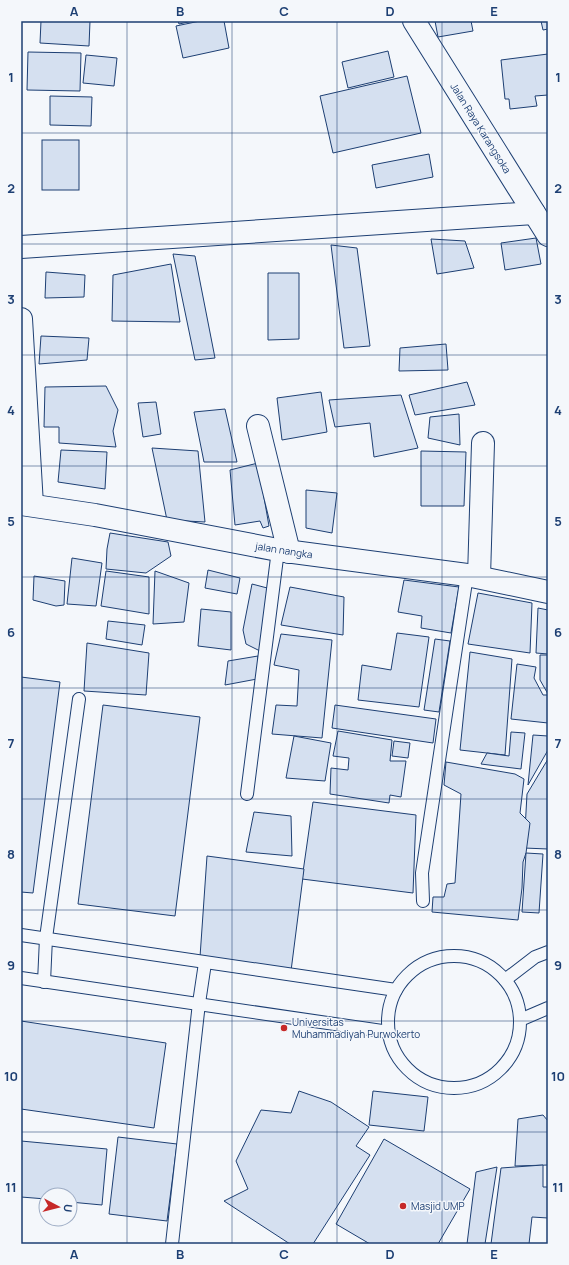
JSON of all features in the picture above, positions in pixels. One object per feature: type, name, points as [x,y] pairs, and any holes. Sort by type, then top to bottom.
[{"type":"street","name":"Jalan Raya Karangsoka","points":[[414,21],[548,235]]},
{"type":"street","points":[[21,247],[534,213]]},
{"type":"street","points":[[21,319],[27,505]]},
{"type":"street","points":[[258,426],[284,551]]},
{"type":"street","points":[[473,576],[483,443]]},
{"type":"street","name":"jalan nangka","points":[[27,505],[103,516],[284,551],[473,576],[548,592]]},
{"type":"lane","points":[[247,794],[284,551]]},
{"type":"lane","points":[[423,900],[422,872],[473,576]]},
{"type":"lane","points":[[44,982],[46,938],[80,699]]},
{"type":"lane","points":[[21,935],[396,990]]},
{"type":"lane","points":[[505,980],[535,957],[548,952]]},
{"type":"lane","points":[[450,956],[466,956],[481,961],[494,969],[505,980],[516,999],[520,1020],[518,1041],[509,1060],[494,1075],[476,1085],[455,1089],[435,1086],[416,1077],[401,1063],[389,1032],[388,1017],[396,990],[410,972],[428,961],[450,956]]},
{"type":"lane","points":[[172,1244],[199,1003],[205,963]]},
{"type":"lane","points":[[21,978],[389,1032]]},
{"type":"lane","points":[[520,1020],[548,1008]]},
{"type":"building","points":[[41,21],[90,21],[89,46],[40,43]]},
{"type":"building","points":[[178,21],[193,21],[179,24]]},
{"type":"building","points":[[200,21],[224,21],[229,48],[183,58],[176,26]]},
{"type":"building","points":[[435,21],[471,21],[473,31],[438,37]]},
{"type":"building","points":[[541,21],[548,21],[548,29],[543,30]]},
{"type":"building","points":[[388,51],[394,77],[348,88],[342,62]]},
{"type":"building","points":[[28,52],[81,53],[80,91],[27,90]]},
{"type":"building","points":[[548,54],[548,95],[535,96],[537,106],[510,109],[509,99],[505,99],[501,60]]},
{"type":"building","points":[[86,55],[117,58],[114,86],[83,83]]},
{"type":"building","points":[[407,76],[421,133],[333,153],[320,96]]},
{"type":"building","points":[[50,96],[92,97],[91,126],[50,125]]},
{"type":"building","points":[[42,140],[79,140],[79,190],[42,190]]},
{"type":"building","points":[[429,154],[433,177],[376,188],[372,165]]},
{"type":"building","points":[[536,238],[541,264],[505,270],[501,243]]},
{"type":"building","points":[[431,239],[465,241],[474,268],[437,274]]},
{"type":"building","points":[[331,245],[357,248],[370,346],[344,348]]},
{"type":"building","points":[[173,254],[195,256],[215,358],[195,360]]},
{"type":"building","points":[[171,264],[180,322],[112,321],[113,275]]},
{"type":"building","points":[[46,272],[85,275],[84,297],[45,298]]},
{"type":"building","points":[[268,273],[299,273],[299,339],[268,340]]},
{"type":"building","points":[[41,336],[89,338],[87,360],[39,364]]},
{"type":"building","points":[[446,344],[448,370],[399,371],[400,348]]},
{"type":"building","points":[[467,382],[475,405],[415,415],[409,395]]},
{"type":"building","points":[[106,386],[118,410],[113,431],[116,447],[59,443],[59,427],[44,427],[45,387]]},
{"type":"building","points":[[321,392],[327,432],[282,440],[277,398]]},
{"type":"building","points":[[401,395],[418,448],[374,457],[370,423],[335,427],[329,400]]},
{"type":"building","points":[[156,402],[161,434],[143,437],[138,403]]},
{"type":"building","points":[[225,409],[237,462],[204,462],[194,412]]},
{"type":"building","points":[[459,414],[460,445],[428,438],[430,417]]},
{"type":"building","points":[[152,448],[198,451],[205,522],[167,520]]},
{"type":"building","points":[[61,450],[107,452],[105,489],[58,482]]},
{"type":"building","points":[[421,451],[466,452],[464,506],[421,506]]},
{"type":"building","points":[[258,463],[269,526],[263,528],[260,521],[235,525],[230,470]]},
{"type":"building","points":[[306,490],[337,493],[332,533],[306,528]]},
{"type":"building","points":[[110,533],[168,542],[171,556],[146,573],[106,569],[107,549]]},
{"type":"building","points":[[72,558],[102,563],[96,606],[67,604]]},
{"type":"building","points":[[208,570],[240,578],[237,594],[205,588]]},
{"type":"building","points":[[106,571],[149,577],[149,614],[101,606]]},
{"type":"building","points":[[155,571],[189,583],[184,622],[153,624]]},
{"type":"building","points":[[34,576],[65,581],[64,605],[56,606],[33,600]]},
{"type":"building","points":[[404,580],[459,587],[451,633],[421,628],[422,616],[398,612]]},
{"type":"building","points":[[252,584],[271,589],[260,651],[246,644],[243,630]]},
{"type":"building","points":[[290,587],[344,597],[343,635],[281,625]]},
{"type":"building","points":[[478,593],[532,603],[530,653],[468,644]]},
{"type":"building","points":[[538,608],[548,610],[548,654],[536,653]]},
{"type":"building","points":[[201,609],[231,612],[231,650],[198,646]]},
{"type":"building","points":[[108,621],[145,625],[142,645],[106,639]]},
{"type":"building","points":[[397,633],[429,637],[419,707],[358,700],[362,665],[391,670]]},
{"type":"building","points":[[281,634],[332,640],[322,738],[272,734],[276,705],[297,706],[299,670],[274,665]]},
{"type":"building","points":[[435,639],[450,641],[439,712],[424,710]]},
{"type":"building","points":[[87,643],[149,653],[146,695],[84,691]]},
{"type":"building","points":[[470,652],[512,659],[505,755],[460,750]]},
{"type":"building","points":[[540,655],[548,655],[548,694],[540,680]]},
{"type":"building","points":[[258,656],[257,679],[225,685],[228,661]]},
{"type":"building","points":[[517,664],[536,667],[534,678],[543,695],[548,695],[548,723],[511,719]]},
{"type":"building","points":[[21,677],[60,682],[33,893],[21,892]]},
{"type":"building","points":[[103,705],[200,717],[175,916],[78,904]]},
{"type":"building","points":[[335,705],[436,719],[433,743],[332,728]]},
{"type":"building","points":[[338,731],[392,740],[390,761],[406,761],[401,797],[390,795],[389,803],[330,794],[331,768],[348,770],[349,758],[333,756]]},
{"type":"building","points":[[511,732],[525,733],[521,769],[481,764],[487,753],[509,756]]},
{"type":"building","points":[[533,735],[548,736],[548,750],[528,785]]},
{"type":"building","points":[[294,736],[331,743],[325,781],[286,778]]},
{"type":"building","points":[[394,741],[410,743],[408,758],[392,756]]},
{"type":"building","points":[[548,759],[548,849],[524,848],[527,794]]},
{"type":"building","points":[[446,762],[515,774],[524,779],[520,813],[530,823],[526,853],[523,862],[522,888],[518,920],[432,912],[433,897],[444,897],[447,884],[455,883],[461,794],[444,785]]},
{"type":"building","points":[[313,802],[416,815],[413,893],[302,879]]},
{"type":"building","points":[[254,812],[291,816],[292,856],[246,852]]},
{"type":"building","points":[[526,853],[543,854],[539,913],[522,912]]},
{"type":"building","points":[[207,856],[304,869],[291,971],[200,957]]},
{"type":"building","points":[[21,1021],[166,1043],[154,1128],[21,1109]]},
{"type":"building","points":[[299,1091],[331,1102],[369,1127],[356,1146],[370,1155],[313,1244],[290,1244],[224,1201],[248,1189],[236,1161],[261,1110],[291,1113]]},
{"type":"building","points":[[373,1091],[428,1097],[424,1131],[369,1125]]},
{"type":"building","points":[[543,1115],[548,1121],[548,1165],[515,1166],[518,1119]]},
{"type":"building","points":[[118,1137],[177,1144],[167,1221],[109,1214]]},
{"type":"building","name":"Masjid UMP","points":[[384,1139],[470,1189],[438,1244],[370,1244],[336,1224]]},
{"type":"building","points":[[21,1141],[107,1149],[102,1205],[78,1203],[78,1187],[38,1187],[38,1198],[21,1197]]},
{"type":"building","points":[[543,1165],[543,1187],[548,1187],[548,1218],[532,1217],[529,1244],[491,1244],[501,1168]]},
{"type":"building","points":[[497,1167],[485,1244],[467,1244],[476,1172]]},
{"type":"place","name":"Universitas Muhammadiyah Purwokerto","points":[[284,1028]]},
{"type":"place","name":"Masjid UMP","points":[[403,1206]]}]
